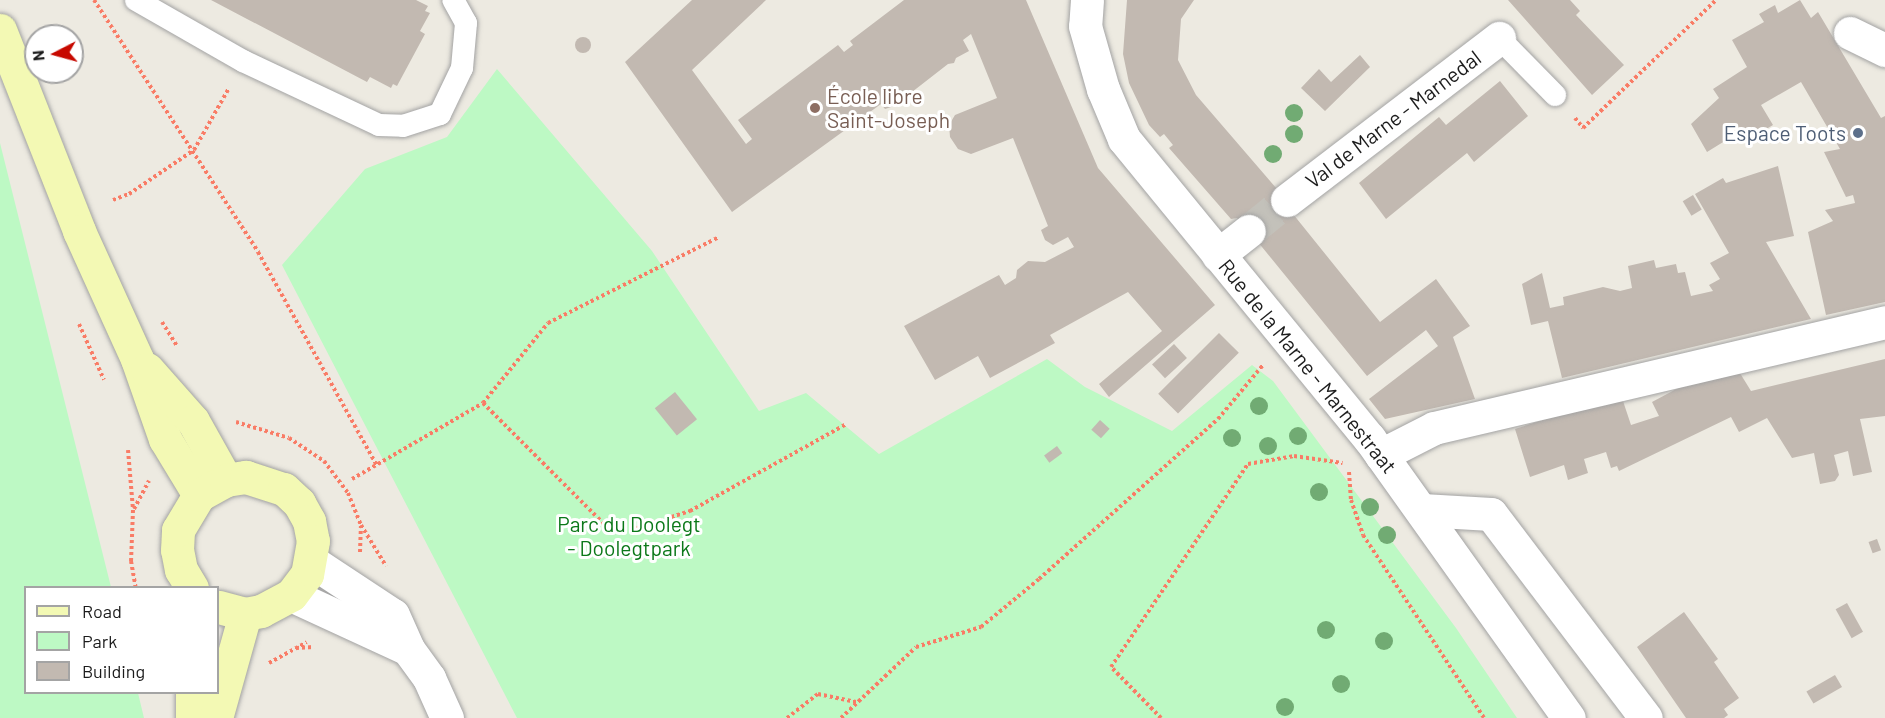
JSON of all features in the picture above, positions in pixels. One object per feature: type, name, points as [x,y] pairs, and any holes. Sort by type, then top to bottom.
[{"type":"main road","points":[[0,30],[79,231],[137,359],[165,440],[212,487]]},
{"type":"main road","points":[[191,586],[182,570],[178,540],[186,511],[212,487],[246,477],[266,480],[291,496],[309,521],[313,541],[311,561],[291,595],[278,605],[231,610],[216,718]]},
{"type":"main road","points":[[192,694],[192,718]]},
{"type":"street","name":"Rue de la Marne - Marnestraat","points":[[1087,0],[1085,26],[1103,90],[1124,140],[1381,455],[1569,718]]},
{"type":"street","points":[[1850,33],[1885,50]]},
{"type":"street","name":"Val de Marne - Marnedal","points":[[1287,200],[1500,38]]},
{"type":"street","points":[[1218,255],[1249,231]]},
{"type":"street","points":[[1381,455],[1434,428],[1885,322]]},
{"type":"street","points":[[1422,510],[1491,514],[1646,718]]},
{"type":"street","points":[[311,561],[393,615],[408,649],[429,678],[447,718]]},
{"type":"street","points":[[291,595],[408,649]]},
{"type":"lane","points":[[136,0],[243,61],[379,124],[403,126],[440,114],[462,68],[466,23],[453,0]]},
{"type":"lane","points":[[1500,38],[1555,95]]},
{"type":"path","points":[[94,0],[194,150],[258,252],[377,466]]},
{"type":"path","points":[[1555,95],[1583,128],[1716,0]]},
{"type":"path","points":[[112,200],[129,194],[194,150],[243,61]]},
{"type":"path","points":[[352,479],[483,403],[548,323],[719,237]]},
{"type":"path","points":[[158,314],[182,354]]},
{"type":"path","points":[[76,318],[106,385]]},
{"type":"path","points":[[841,718],[916,646],[981,627],[1039,579],[1218,419],[1286,337]]},
{"type":"path","points":[[483,403],[606,526],[637,528],[690,511],[846,424]]},
{"type":"path","points":[[226,415],[246,427],[289,438],[306,447],[336,474],[361,525]]},
{"type":"path","points":[[126,442],[133,510],[130,561],[136,586]]},
{"type":"path","points":[[1161,718],[1111,667],[1248,464],[1294,456],[1349,464],[1351,500],[1363,535],[1484,718]]},
{"type":"path","points":[[787,718],[818,694],[857,702]]},
{"type":"green space","name":"Parc du Doolegt - Doolegtpark","points":[[497,69],[652,251],[759,411],[806,393],[879,454],[1047,359],[1085,387],[1172,431],[1252,365],[1273,381],[1456,628],[1517,718],[517,718],[282,265],[365,169],[447,137]]},
{"type":"green space","points":[[0,143],[111,586],[24,586],[24,694],[138,694],[144,718],[0,718]]},
{"type":"building","points":[[211,0],[416,0],[428,6],[425,11],[430,13],[420,31],[425,34],[397,86],[393,84],[391,88],[370,77],[367,82]]},
{"type":"building","points":[[692,0],[766,0],[692,70],[746,144],[752,139],[738,120],[838,45],[844,52],[853,45],[850,41],[904,0],[1026,0],[1098,168],[1215,305],[1109,397],[1099,384],[1162,331],[1128,292],[1050,335],[1055,343],[990,378],[978,356],[935,380],[904,326],[999,275],[1005,285],[1016,278],[1017,270],[1028,261],[1045,262],[1074,247],[1068,237],[1053,245],[1045,240],[1041,230],[1048,226],[1013,138],[971,154],[958,149],[950,137],[949,125],[955,115],[997,98],[971,34],[963,40],[969,51],[956,58],[954,63],[948,64],[894,106],[885,109],[881,104],[732,212],[625,62]]},
{"type":"building","points":[[1127,0],[1194,0],[1181,19],[1178,60],[1196,95],[1277,189],[1293,214],[1380,322],[1436,279],[1470,326],[1453,337],[1475,399],[1385,419],[1369,399],[1438,346],[1426,330],[1367,376],[1249,231],[1237,218],[1231,219],[1169,148],[1173,145],[1164,134],[1160,137],[1149,125],[1129,83],[1123,54]]},
{"type":"building","points":[[1508,0],[1570,0],[1580,11],[1576,15],[1624,65],[1592,95]]},
{"type":"building","points":[[1800,0],[1811,18],[1818,12],[1881,118],[1885,116],[1885,302],[1826,315],[1808,232],[1833,221],[1825,210],[1855,203],[1853,195],[1846,197],[1824,152],[1840,149],[1801,82],[1761,105],[1773,125],[1746,141],[1741,131],[1707,152],[1691,124],[1719,98],[1713,89],[1747,67],[1732,40],[1764,22],[1759,14],[1775,5],[1778,13]]},
{"type":"building","points":[[583,37],[591,45],[583,53],[575,45]]},
{"type":"building","points":[[1360,55],[1370,67],[1325,111],[1301,88],[1319,69],[1331,82]]},
{"type":"building","points":[[1500,81],[1528,116],[1474,162],[1467,153],[1386,219],[1359,183],[1439,117],[1446,125]]},
{"type":"building","points":[[1778,166],[1794,236],[1766,242],[1811,319],[1562,378],[1548,321],[1531,325],[1522,284],[1542,273],[1550,308],[1564,305],[1563,297],[1603,287],[1620,291],[1632,288],[1628,266],[1654,260],[1656,268],[1676,264],[1678,273],[1685,272],[1691,296],[1713,291],[1709,285],[1720,279],[1710,263],[1729,253],[1695,194],[1723,178],[1726,183]]},
{"type":"building","points":[[1693,195],[1702,210],[1691,216],[1683,201]]},
{"type":"building","points":[[1219,333],[1239,353],[1178,414],[1158,394]]},
{"type":"building","points":[[1174,344],[1187,358],[1165,378],[1152,364]]},
{"type":"building","points":[[1885,359],[1885,416],[1860,419],[1872,472],[1853,476],[1848,451],[1834,455],[1839,475],[1835,481],[1820,484],[1814,453],[1792,458],[1767,418],[1739,432],[1731,417],[1619,471],[1617,466],[1611,468],[1606,452],[1584,459],[1588,473],[1568,480],[1564,465],[1530,477],[1515,429],[1621,395],[1631,425],[1659,416],[1652,402],[1695,379],[1735,365],[1751,391]]},
{"type":"building","points":[[675,392],[697,419],[677,436],[655,408]]},
{"type":"building","points":[[1100,420],[1110,429],[1101,438],[1091,430]]},
{"type":"building","points":[[1057,446],[1062,453],[1049,463],[1044,455]]},
{"type":"building","points":[[1877,539],[1881,550],[1873,553],[1869,542]]},
{"type":"building","points":[[1847,603],[1863,632],[1852,638],[1836,609]]},
{"type":"building","points":[[1684,612],[1718,659],[1714,662],[1739,698],[1724,709],[1728,715],[1724,718],[1686,718],[1637,647]]},
{"type":"building","points":[[1835,675],[1842,687],[1813,704],[1806,692]]},
{"type":"tunnel","points":[[1249,231],[1287,200]]},
{"type":"place","name":"École libre Saint-Joseph","points":[[815,108]]},
{"type":"place","name":"Espace Toots","points":[[1858,133]]}]
